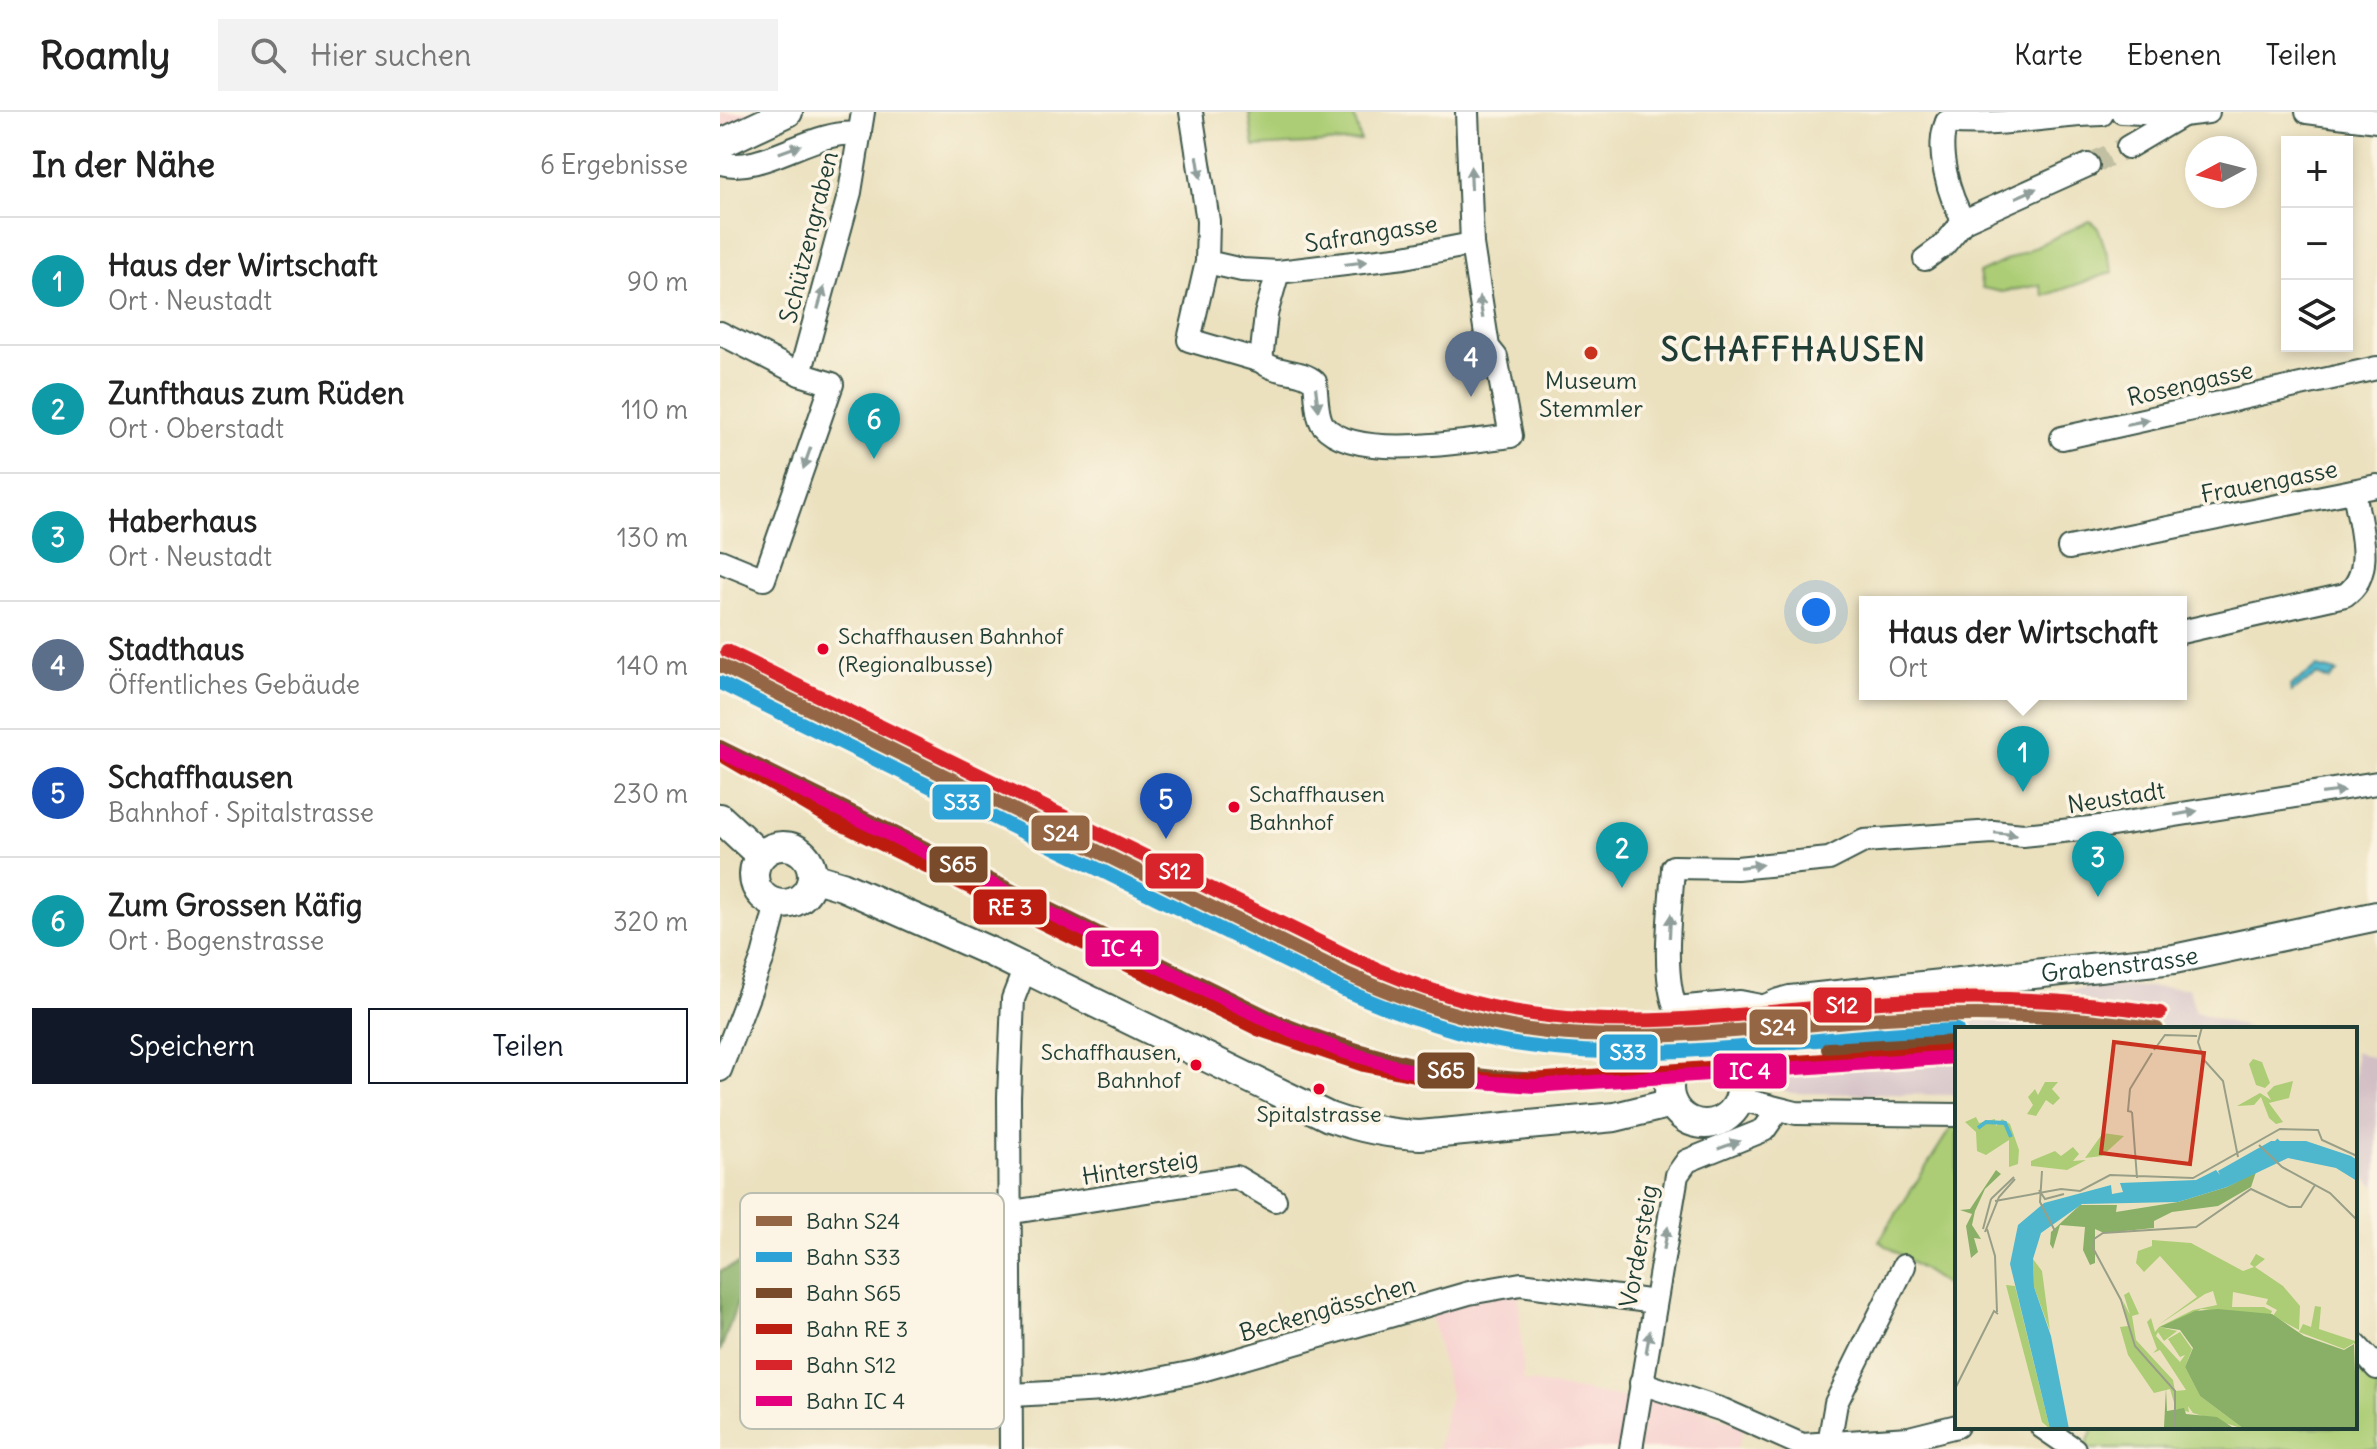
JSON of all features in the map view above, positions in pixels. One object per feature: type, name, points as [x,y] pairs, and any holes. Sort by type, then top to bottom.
[{"type":"main road","points":[[720,144],[788,112]]},
{"type":"main road","points":[[720,818],[761,856]]},
{"type":"main road","points":[[789,846],[806,857],[812,877],[801,899],[777,904],[763,898],[755,885],[754,869],[769,849],[789,846]]},
{"type":"main road","points":[[812,877],[842,886],[1025,968],[1329,1117],[1375,1131],[1420,1135],[1553,1124],[1615,1117],[1670,1098]]},
{"type":"main road","name":"Grabenstrasse","points":[[1759,1013],[1790,1000],[2174,959],[2377,916]]},
{"type":"main road","points":[[1712,1055],[1738,1073],[1741,1094],[1730,1115],[1708,1125],[1686,1119],[1670,1098],[1677,1065],[1712,1055],[1733,1040],[1759,1013]]},
{"type":"street","points":[[1191,112],[1208,221],[1207,262],[1189,340],[1261,361],[1273,371],[1306,374],[1315,382],[1320,422],[1330,432],[1363,445],[1440,444],[1511,436],[1496,357],[1488,347],[1472,244],[1467,112]]},
{"type":"street","points":[[1964,221],[1957,210],[1941,143],[1943,117],[1981,126],[2039,117],[2208,112]]},
{"type":"street","points":[[2307,112],[2377,121]]},
{"type":"street","points":[[2128,147],[2182,115]]},
{"type":"street","points":[[720,163],[747,164],[861,123]]},
{"type":"street","name":"Schützengraben","points":[[800,374],[850,192],[861,123]]},
{"type":"street","points":[[1925,259],[1944,245],[1964,221],[2088,165]]},
{"type":"street","name":"Safrangasse","points":[[1207,262],[1242,270],[1278,272],[1472,244]]},
{"type":"street","points":[[1261,361],[1266,314],[1278,272]]},
{"type":"street","points":[[720,333],[800,374],[832,384],[764,579],[720,561]]},
{"type":"street","name":"Rosengasse","points":[[2062,438],[2377,368]]},
{"type":"street","name":"Frauengasse","points":[[2069,548],[2165,533],[2377,486]]},
{"type":"street","points":[[2187,631],[2345,595],[2359,586],[2365,573],[2354,491]]},
{"type":"street","name":"Neustadt","points":[[1681,1016],[1669,946],[1673,867],[1737,868],[1829,859],[1864,841],[1993,832],[2023,835],[2100,827],[2377,783]]},
{"type":"street","points":[[720,1070],[763,957],[777,904]]},
{"type":"street","points":[[1011,1449],[1007,1213],[1013,999],[1025,968]]},
{"type":"street","name":"Grabenstrasse","points":[[1681,1016],[1740,1002],[1759,1013]]},
{"type":"street","points":[[1681,1016],[1712,1055]]},
{"type":"street","points":[[1741,1094],[1778,1110],[1809,1114],[1955,1115]]},
{"type":"street","name":"Vordersteig","points":[[1631,1449],[1677,1175],[1687,1161],[1764,1130],[1778,1110]]},
{"type":"street","name":"Hintersteig","points":[[1007,1213],[1236,1177],[1275,1200]]},
{"type":"street","points":[[1829,1447],[1836,1403],[1904,1266]]},
{"type":"street","name":"Beckengässchen","points":[[1012,1395],[1104,1390],[1195,1372],[1469,1293],[1521,1284],[1655,1302]]},
{"type":"street","points":[[2357,1346],[2377,1368]]},
{"type":"street","points":[[1641,1383],[1723,1410],[1802,1445],[1829,1447],[1909,1438],[1955,1426]]},
{"type":"shaded area","points":[[720,112],[788,112],[720,144]]},
{"type":"shaded area","points":[[2107,986],[2189,988],[2195,1012],[2245,1027],[1955,1027],[1955,1095],[1791,1093],[1760,1081],[1749,1067],[1750,1050],[1771,1023],[1802,1012]]},
{"type":"shaded area","points":[[2357,1052],[2377,1060],[2377,1187],[2357,1171]]},
{"type":"shaded area","points":[[1518,1289],[1524,1381],[1626,1398],[1620,1449],[1438,1449],[1450,1395],[1430,1311]]},
{"type":"shaded area","points":[[1646,1390],[1745,1427],[1736,1449],[1639,1449]]},
{"type":"green space","points":[[1249,112],[1353,112],[1361,141],[1254,147]]},
{"type":"green space","points":[[2090,221],[2098,227],[2113,272],[2044,296],[2040,285],[2002,292],[1982,288],[1979,273]]},
{"type":"green space","points":[[1952,1126],[1955,1126],[1955,1291],[1879,1241]]},
{"type":"green space","points":[[740,1264],[740,1296],[720,1352],[720,1271]]},
{"type":"green space","points":[[2357,1357],[2377,1378],[2377,1449],[2092,1449],[2086,1445],[2093,1429],[2357,1429]]},
{"type":"water","points":[[2317,667],[2337,672],[2329,680],[2317,675],[2291,692],[2290,686]]},
{"type":"tunnel","points":[[2088,165],[2128,147]]},
{"type":"rail line","name":"S12","points":[[727,651],[1356,960],[1402,980],[1474,1003],[1548,1016],[1631,1020],[1714,1017],[1951,999],[2055,1001],[2160,1013]]},
{"type":"rail line","name":"S24","points":[[720,665],[1349,975],[1397,995],[1470,1018],[1546,1032],[1631,1036],[1954,1015],[2055,1017],[2143,1027]]},
{"type":"rail line","name":"S33","points":[[720,683],[1342,989],[1416,1019],[1467,1034],[1545,1048],[1648,1052],[1955,1030]]},
{"type":"rail line","name":"S65","points":[[720,747],[1281,1023],[1336,1043],[1389,1059],[1492,1077],[1598,1080],[1711,1072]]},
{"type":"rail line","name":"S65","points":[[1828,1049],[1955,1042]]},
{"type":"transit line","points":[[720,751],[1275,1024],[1339,1050],[1403,1069],[1468,1081],[1534,1086],[1955,1057]]},
{"type":"transit line","points":[[720,754],[835,821],[1258,1029],[1364,1065],[1415,1075],[1516,1081],[1955,1051]]},
{"type":"place","name":"Museum Stemmler","points":[[1591,353]]},
{"type":"place","name":"Stadthaus","points":[[1471,397]]},
{"type":"place","name":"Zum Grossen Käfig","points":[[874,459]]},
{"type":"place","name":"Schaffhausen Bahnhof (Regionalbusse)","points":[[823,649]]},
{"type":"place","name":"Haus der Wirtschaft","points":[[2023,792]]},
{"type":"place","name":"Schaffhausen Bahnhof","points":[[1234,807]]},
{"type":"place","name":"Schaffhausen","points":[[1166,839]]},
{"type":"place","name":"Zunfthaus zum Rüden","points":[[1622,888]]},
{"type":"place","name":"Haberhaus","points":[[2098,897]]},
{"type":"place","name":"Schaffhausen, Bahnhof","points":[[1196,1065]]},
{"type":"place","name":"Spitalstrasse","points":[[1319,1089]]},
{"type":"district","name":"SCHAFFHAUSEN","points":[[1794,349]]}]
